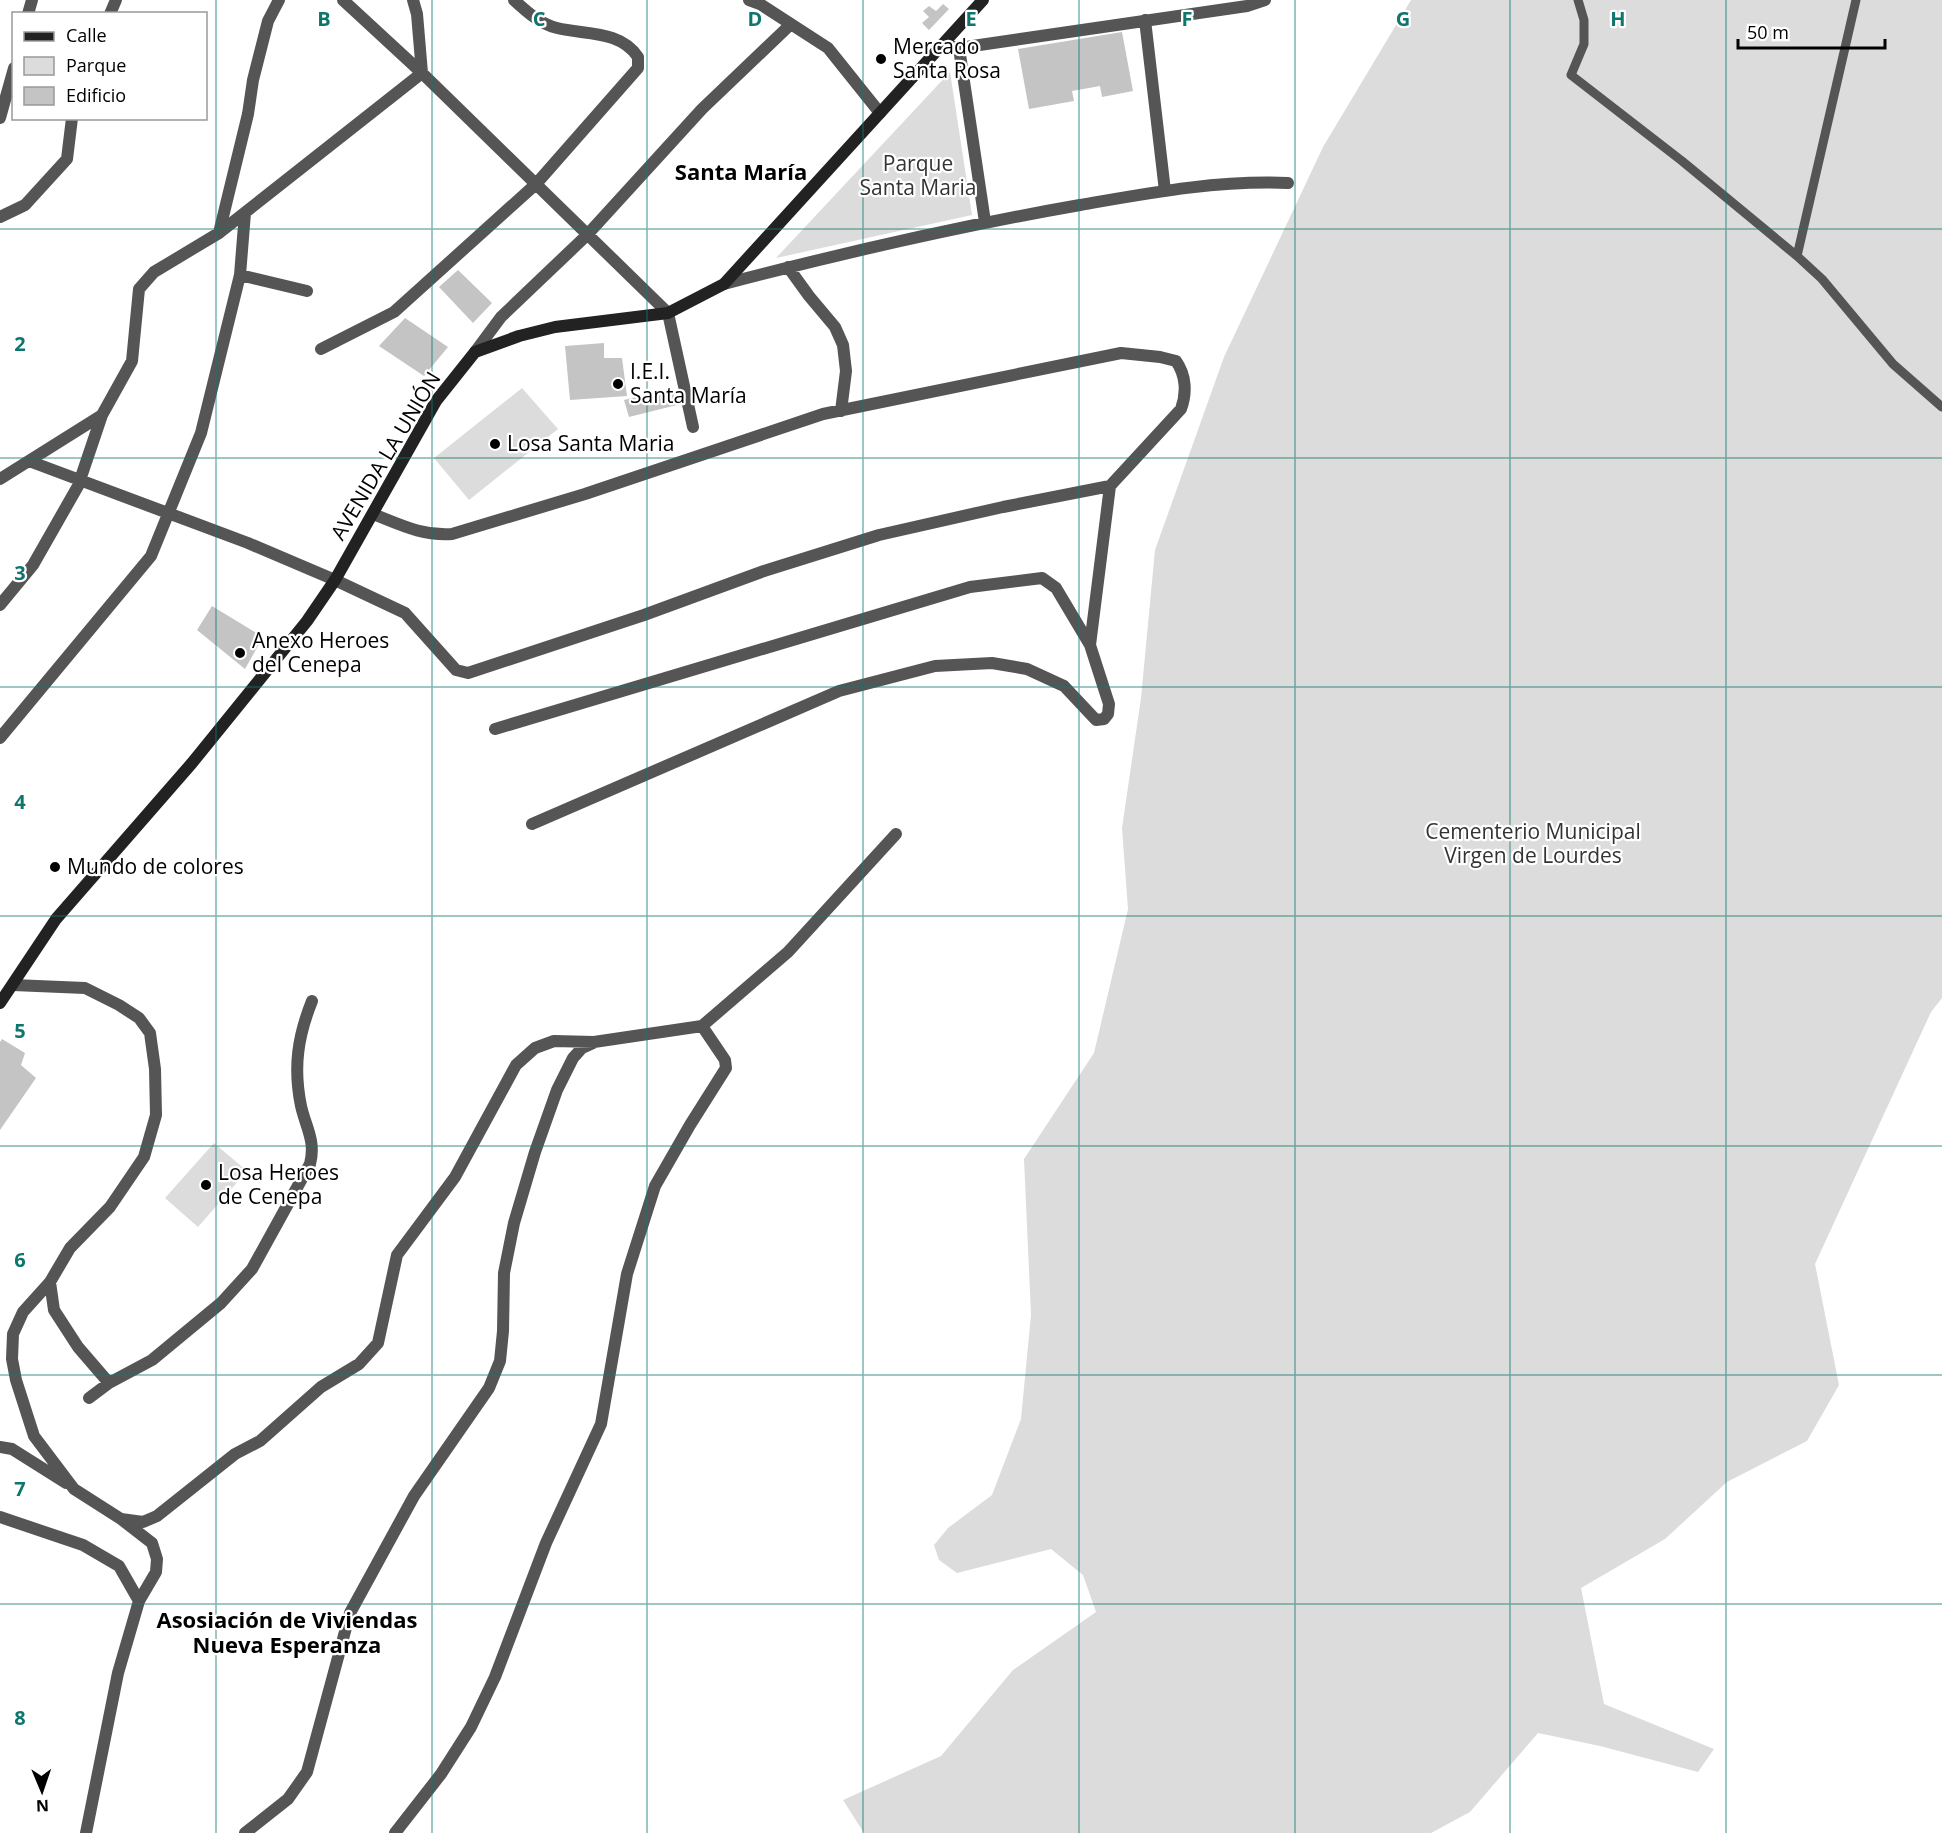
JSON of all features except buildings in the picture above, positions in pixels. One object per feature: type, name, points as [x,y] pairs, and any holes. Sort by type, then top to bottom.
[{"type":"main road","points":[[475,352],[519,336],[555,327],[668,313],[724,284],[983,0]]},
{"type":"main road","name":"AVENIDA LA UNIÓN","points":[[0,1003],[56,919],[192,763],[307,621],[335,580],[436,401],[475,352]]},
{"type":"street","points":[[219,233],[248,114],[253,80],[267,21],[279,0]]},
{"type":"street","points":[[343,0],[422,73],[668,313],[693,427]]},
{"type":"street","points":[[413,0],[417,14],[422,73]]},
{"type":"street","points":[[321,349],[394,312],[536,184],[638,68],[639,63],[634,50],[626,44],[612,37],[555,27],[530,15],[514,0]]},
{"type":"street","points":[[749,0],[760,4],[828,48],[880,113]]},
{"type":"street","points":[[942,45],[959,48],[1247,6],[1265,0]]},
{"type":"street","points":[[1145,21],[1165,191]]},
{"type":"street","points":[[475,352],[501,317],[587,235],[702,109],[791,24]]},
{"type":"street","points":[[959,48],[985,222]]},
{"type":"street","points":[[0,605],[33,565],[81,479],[102,415],[132,361],[139,290],[154,272],[219,233],[422,73]]},
{"type":"street","points":[[0,118],[12,75]]},
{"type":"street","points":[[0,217],[25,205],[66,159],[72,120]]},
{"type":"street","points":[[724,284],[985,222],[1165,191],[1255,182],[1288,183]]},
{"type":"street","points":[[0,738],[151,556],[201,433],[240,275],[245,213]]},
{"type":"street","points":[[788,267],[835,327],[843,345],[846,371],[841,411]]},
{"type":"street","points":[[240,275],[307,291]]},
{"type":"street","points":[[29,461],[248,543],[335,580],[405,614],[456,670],[468,673],[644,615],[764,571],[879,535],[1110,486],[1181,409],[1186,396],[1181,368],[1176,361],[1121,353],[823,414],[585,494],[452,534],[435,535],[419,532],[373,514]]},
{"type":"street","points":[[0,479],[102,415]]},
{"type":"street","points":[[1090,645],[1110,486]]},
{"type":"street","points":[[495,729],[970,587],[1042,578],[1056,588],[1090,645],[1109,704],[1108,714],[1104,719],[1096,720],[1064,686],[1027,669],[992,663],[934,666],[839,691],[532,824]]},
{"type":"street","points":[[121,1519],[143,1522],[157,1516],[235,1454],[260,1441],[321,1387],[359,1364],[378,1342],[397,1255],[455,1177],[516,1065],[535,1048],[554,1041],[594,1042],[702,1026],[788,952],[896,834]]},
{"type":"street","points":[[13,985],[85,988],[119,1005],[139,1018],[150,1033],[155,1069],[156,1114],[144,1157],[110,1207],[70,1248],[50,1282],[23,1312],[13,1335],[12,1359],[16,1380],[34,1436],[74,1489]]},
{"type":"street","points":[[89,1398],[109,1383],[152,1360],[221,1303],[252,1269],[310,1164],[313,1152],[312,1140],[301,1105],[297,1061],[301,1029],[312,1000]]},
{"type":"street","points":[[395,1833],[441,1774],[471,1727],[495,1677],[546,1543],[601,1424],[627,1274],[655,1186],[726,1068],[725,1060],[702,1026]]},
{"type":"street","points":[[245,1833],[288,1799],[307,1772],[350,1613],[414,1496],[489,1388],[500,1361],[504,1272],[514,1223],[534,1152],[557,1090],[573,1058],[582,1048],[594,1042]]},
{"type":"street","points":[[50,1282],[54,1310],[78,1347],[109,1383]]},
{"type":"street","points":[[0,1447],[12,1449],[121,1519],[152,1543],[157,1559],[156,1572],[139,1601],[118,1673],[86,1833]]},
{"type":"street","points":[[0,1516],[83,1545],[119,1566],[139,1601]]},
{"type":"lane","points":[[1578,0],[1584,20],[1584,44],[1571,75],[1682,161],[1797,256],[1822,279],[1893,364],[1942,407]]},
{"type":"lane","points":[[1797,256],[1856,0]]},
{"type":"green space","name":"Cementerio Municipal Virgen de Lourdes","points":[[1411,0],[1942,0],[1942,998],[1931,1012],[1815,1264],[1839,1385],[1807,1441],[1727,1482],[1665,1539],[1581,1588],[1604,1704],[1714,1749],[1698,1772],[1600,1746],[1538,1733],[1470,1812],[1431,1833],[864,1833],[843,1800],[941,1756],[1013,1670],[1096,1612],[1083,1575],[1051,1549],[957,1573],[939,1560],[934,1545],[948,1528],[992,1495],[1021,1419],[1031,1315],[1024,1159],[1094,1053],[1128,909],[1122,828],[1141,698],[1155,550],[1224,357],[1323,147]]},
{"type":"green space","name":"Parque Santa Maria","points":[[950,72],[972,215],[776,258]]},
{"type":"green space","name":"Losa Santa Maria","points":[[522,388],[558,429],[469,500],[434,458]]},
{"type":"green space","name":"Losa Heroes de Cenepa","points":[[214,1143],[247,1171],[198,1227],[165,1198]]},
{"type":"place","name":"Mercado Santa Rosa","points":[[881,59]]},
{"type":"place","name":"I.E.I. Santa María","points":[[618,384]]},
{"type":"place","name":"Losa Santa Maria","points":[[495,444]]},
{"type":"place","name":"Anexo Heroes del Cenepa","points":[[240,653]]},
{"type":"place","name":"Mundo de colores","points":[[55,867]]},
{"type":"place","name":"Losa Heroes de Cenepa","points":[[206,1185]]},
{"type":"district","name":"Santa María","points":[[741,172]]},
{"type":"district","name":"Asosiación de Viviendas Nueva Esperanza","points":[[287,1632]]}]
